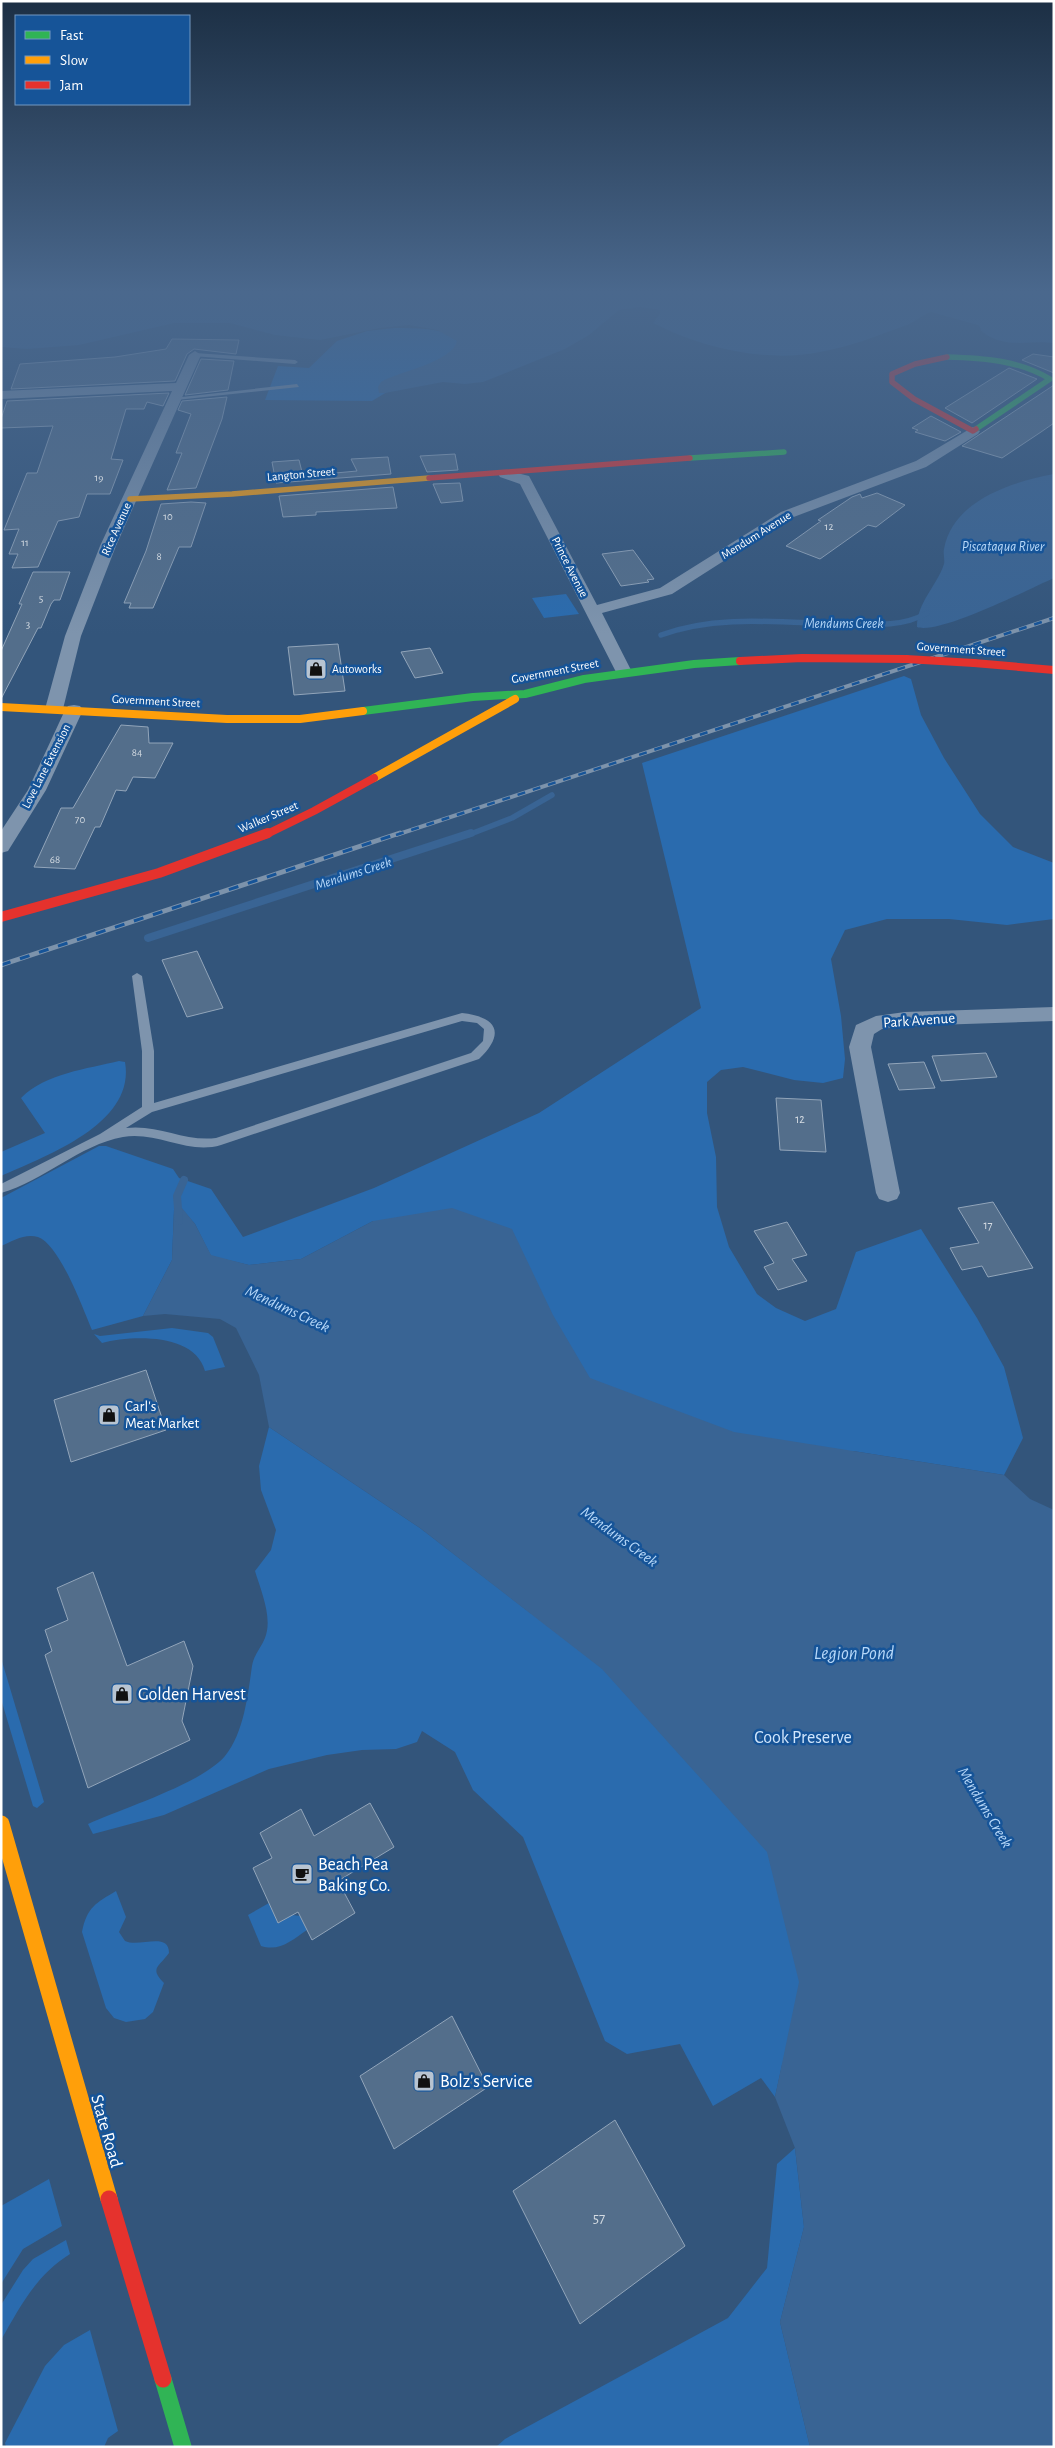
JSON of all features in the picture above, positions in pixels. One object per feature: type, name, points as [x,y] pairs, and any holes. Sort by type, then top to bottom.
[{"type":"street","name":"Rice Avenue","points":[[54,710],[73,636],[108,546],[172,405]]},
{"type":"street","name":"Mendum Avenue","points":[[927,405],[973,431]]},
{"type":"street","name":"Mendum Avenue","points":[[592,611],[666,591],[786,515],[925,462],[1012,405]]},
{"type":"street","name":"Langton Street","points":[[130,499],[205,496],[401,479],[505,474],[536,469],[784,452]]},
{"type":"street","name":"Prince Avenue","points":[[505,474],[524,479],[527,483],[624,672]]},
{"type":"street","name":"Government Street","points":[[1,707],[227,719],[300,719],[473,697],[525,694],[559,684],[624,672],[757,659],[906,659],[1054,670]]},
{"type":"street","name":"Walker Street","points":[[1,917],[178,866],[284,826],[353,792],[525,694]]},
{"type":"street","name":"Love Lane Extension","points":[[1,848],[37,790],[74,710]]},
{"type":"street","name":"Park Avenue","points":[[888,1193],[860,1047],[864,1030],[876,1023],[905,1019],[1054,1014]]},
{"type":"street","name":"State Road","points":[[1,1824],[84,2115],[183,2447]]},
{"type":"lane","points":[[137,976],[148,1050],[148,1109]]},
{"type":"lane","points":[[1,1189],[104,1136],[148,1109],[462,1018],[473,1018],[485,1023],[490,1029],[492,1038],[486,1047],[475,1056],[217,1142],[203,1145],[188,1144],[148,1132],[104,1136]]},
{"type":"green space","points":[[566,594],[579,614],[544,618],[532,598]]},
{"type":"green space","name":"Cook Preserve","points":[[904,676],[911,679],[921,715],[944,758],[980,814],[1013,847],[1054,863],[1054,919],[1007,925],[949,919],[887,919],[845,930],[831,959],[841,1016],[845,1059],[843,1078],[823,1083],[794,1080],[743,1067],[721,1070],[707,1082],[707,1113],[716,1157],[717,1207],[729,1247],[757,1294],[776,1308],[805,1321],[836,1309],[856,1252],[921,1229],[977,1318],[1004,1367],[1023,1438],[1004,1475],[853,1451],[1054,2447],[782,2065],[775,2097],[761,2078],[713,2106],[680,2044],[627,2054],[605,2041],[523,1837],[473,1790],[455,1752],[422,1731],[417,1742],[396,1749],[362,1750],[327,1755],[269,1769],[164,1815],[93,1834],[88,1824],[180,1786],[214,1766],[225,1756],[237,1736],[247,1701],[253,1662],[265,1638],[268,1622],[265,1604],[255,1571],[271,1550],[276,1530],[261,1490],[259,1466],[269,1427],[420,1528],[533,1615],[373,1221],[301,1259],[249,1265],[211,1256],[195,1224],[182,1209],[174,1210],[172,1260],[143,1316],[92,1330],[70,1279],[46,1242],[38,1237],[28,1236],[1,1246],[1,1198],[99,1146],[106,1146],[173,1169],[179,1178],[211,1189],[243,1237],[374,1188],[539,1113],[701,1008],[642,763]]},
{"type":"green space","points":[[119,1061],[125,1062],[125,1084],[116,1103],[102,1120],[84,1135],[1,1176],[1,1152],[45,1133],[21,1098],[42,1083],[55,1077]]},
{"type":"green space","points":[[172,1328],[208,1333],[213,1337],[225,1367],[205,1371],[199,1359],[189,1349],[176,1343],[145,1338],[102,1343],[94,1334],[100,1336]]},
{"type":"green space","points":[[1,1658],[44,1802],[37,1808],[33,1806],[1,1699]]},
{"type":"green space","points":[[116,1891],[126,1917],[119,1932],[125,1941],[138,1943],[159,1941],[168,1946],[169,1953],[156,1971],[164,1983],[153,2012],[145,2019],[126,2022],[114,2018],[106,2008],[82,1932],[93,1907]]},
{"type":"green space","points":[[269,1903],[292,1915],[301,1916],[307,1930],[286,1944],[274,1947],[261,1946],[248,1915]]},
{"type":"green space","points":[[795,2148],[804,2227],[780,2322],[810,2447],[496,2447],[505,2439],[728,2318],[767,2268],[777,2164]]},
{"type":"green space","points":[[49,2179],[62,2226],[23,2249],[1,2284],[1,2206]]},
{"type":"green space","points":[[66,2240],[70,2254],[58,2262],[38,2282],[22,2304],[1,2340],[1,2305],[23,2270],[33,2259]]},
{"type":"green space","points":[[90,2330],[118,2431],[108,2438],[104,2447],[6,2447],[5,2443],[45,2366],[64,2345]]},
{"type":"water","name":"Piscataqua River","points":[[1054,474],[1054,578],[963,618],[928,628],[917,627],[920,610],[944,564],[944,549],[950,532],[959,518],[972,506],[1003,488]]},
{"type":"water","name":"Legion Pond","points":[[182,1208],[195,1224],[211,1255],[249,1265],[301,1259],[373,1221],[452,1208],[512,1229],[553,1315],[590,1378],[734,1432],[1004,1475],[1030,1499],[1054,1510],[1054,2447],[810,2447],[780,2322],[804,2227],[795,2148],[775,2097],[799,1982],[767,1852],[602,1669],[420,1528],[269,1427],[259,1375],[236,1328],[220,1319],[165,1314],[143,1316],[172,1260],[174,1210]]},
{"type":"building","points":[[6,405],[146,405],[144,409],[126,409],[111,459],[123,460],[110,494],[87,494],[79,517],[58,521],[38,567],[12,568],[18,554],[9,554],[19,529],[4,530],[27,473],[37,473],[53,426],[1,428],[1,419]]},
{"type":"building","points":[[180,405],[225,405],[222,419],[196,488],[167,490],[182,453],[176,453],[191,414],[178,410]]},
{"type":"building","points":[[949,405],[998,405],[972,423],[945,408]]},
{"type":"building","points":[[1023,405],[1054,405],[1054,423],[1002,458],[962,446]]},
{"type":"building","points":[[931,416],[961,432],[945,441],[915,432],[918,430],[912,428]]},
{"type":"building","points":[[455,454],[458,470],[427,472],[420,456]]},
{"type":"building","points":[[388,457],[391,474],[276,483],[272,462],[299,460],[303,476],[357,471],[351,459]]},
{"type":"building","points":[[460,483],[463,501],[441,503],[433,484]]},
{"type":"building","points":[[393,487],[397,508],[316,512],[316,515],[283,517],[279,496]]},
{"type":"building","points":[[877,493],[905,505],[876,527],[868,525],[820,559],[786,546],[821,521],[818,520],[852,497],[860,494],[862,498]]},
{"type":"building","points":[[206,503],[191,547],[179,547],[153,608],[129,608],[131,603],[124,603],[146,551],[161,504]]},
{"type":"building","points":[[633,550],[654,579],[647,580],[649,582],[621,586],[602,554]]},
{"type":"building","points":[[33,572],[70,572],[60,600],[54,600],[51,604],[41,628],[38,628],[1,699],[1,651],[22,604],[19,604]]},
{"type":"building","name":"Autoworks","points":[[338,644],[345,691],[294,695],[288,647]]},
{"type":"building","points":[[430,648],[443,673],[415,678],[401,652]]},
{"type":"building","points":[[121,725],[148,727],[149,743],[173,743],[155,778],[133,777],[126,791],[116,790],[100,827],[95,827],[75,869],[34,867],[61,808],[73,808]]},
{"type":"building","points":[[197,951],[223,1008],[187,1017],[162,960]]},
{"type":"building","points":[[986,1053],[997,1077],[941,1081],[932,1056]]},
{"type":"building","points":[[924,1062],[935,1088],[899,1090],[888,1064]]},
{"type":"building","points":[[776,1098],[821,1100],[826,1152],[780,1150]]},
{"type":"building","points":[[993,1202],[1033,1268],[988,1277],[982,1266],[962,1270],[950,1248],[979,1243],[958,1208]]},
{"type":"building","points":[[787,1222],[807,1255],[792,1259],[807,1281],[778,1290],[764,1267],[774,1263],[754,1231]]},
{"type":"building","name":"Carl's Meat Market","points":[[146,1370],[166,1430],[71,1462],[54,1400]]},
{"type":"building","name":"Golden Harvest","points":[[93,1572],[127,1666],[184,1641],[193,1666],[182,1721],[190,1740],[88,1788],[45,1655],[52,1651],[45,1630],[68,1620],[57,1588]]},
{"type":"building","name":"Beach Pea Baking Co.","points":[[370,1803],[394,1847],[338,1881],[355,1913],[312,1940],[298,1912],[278,1923],[253,1868],[272,1858],[260,1833],[301,1809],[314,1836]]},
{"type":"building","name":"Bolz's Service","points":[[452,2016],[488,2087],[394,2149],[360,2076]]},
{"type":"building","points":[[615,2120],[685,2246],[580,2324],[513,2191]]},
{"type":"waterway","name":"Mendums Creek","points":[[661,635],[682,629],[724,622],[768,621],[869,625],[893,624],[927,613]]},
{"type":"waterway","name":"Mendums Creek","points":[[468,835],[512,818],[552,795]]},
{"type":"waterway","name":"Mendums Creek","points":[[148,938],[471,833]]},
{"type":"waterway","name":"Mendums Creek","points":[[179,1221],[177,1196],[184,1180]]},
{"type":"railway","points":[[396,835],[1054,618]]},
{"type":"railway","points":[[1,965],[400,833]]},
{"type":"traffic: fast","points":[[976,429],[1011,405]]},
{"type":"traffic: fast","points":[[690,458],[784,452]]},
{"type":"traffic: fast","points":[[363,711],[473,697],[525,694],[584,679],[694,664],[740,661]]},
{"type":"traffic: fast","points":[[163,2379],[183,2447]]},
{"type":"traffic: slow","points":[[130,499],[232,494],[429,478]]},
{"type":"traffic: slow","points":[[374,778],[515,699]]},
{"type":"traffic: slow","points":[[1,707],[227,719],[300,719],[363,711]]},
{"type":"traffic: slow","points":[[1,1824],[109,2199]]},
{"type":"traffic: jam","points":[[926,405],[973,431],[976,429]]},
{"type":"traffic: jam","points":[[429,478],[690,458]]},
{"type":"traffic: jam","points":[[740,661],[802,658],[906,659]]},
{"type":"traffic: jam","points":[[906,659],[974,663]]},
{"type":"traffic: jam","points":[[974,663],[1054,670]]},
{"type":"traffic: jam","points":[[1,917],[128,882],[221,852],[299,819],[374,778]]},
{"type":"traffic: jam","points":[[109,2199],[163,2379]]},
{"type":"place","name":"Autoworks","points":[[316,669]]},
{"type":"place","name":"Carl's Meat Market","points":[[109,1415]]},
{"type":"place","name":"Golden Harvest","points":[[122,1694]]},
{"type":"place","name":"Beach Pea Baking Co.","points":[[302,1874]]},
{"type":"place","name":"Bolz's Service","points":[[424,2081]]}]
